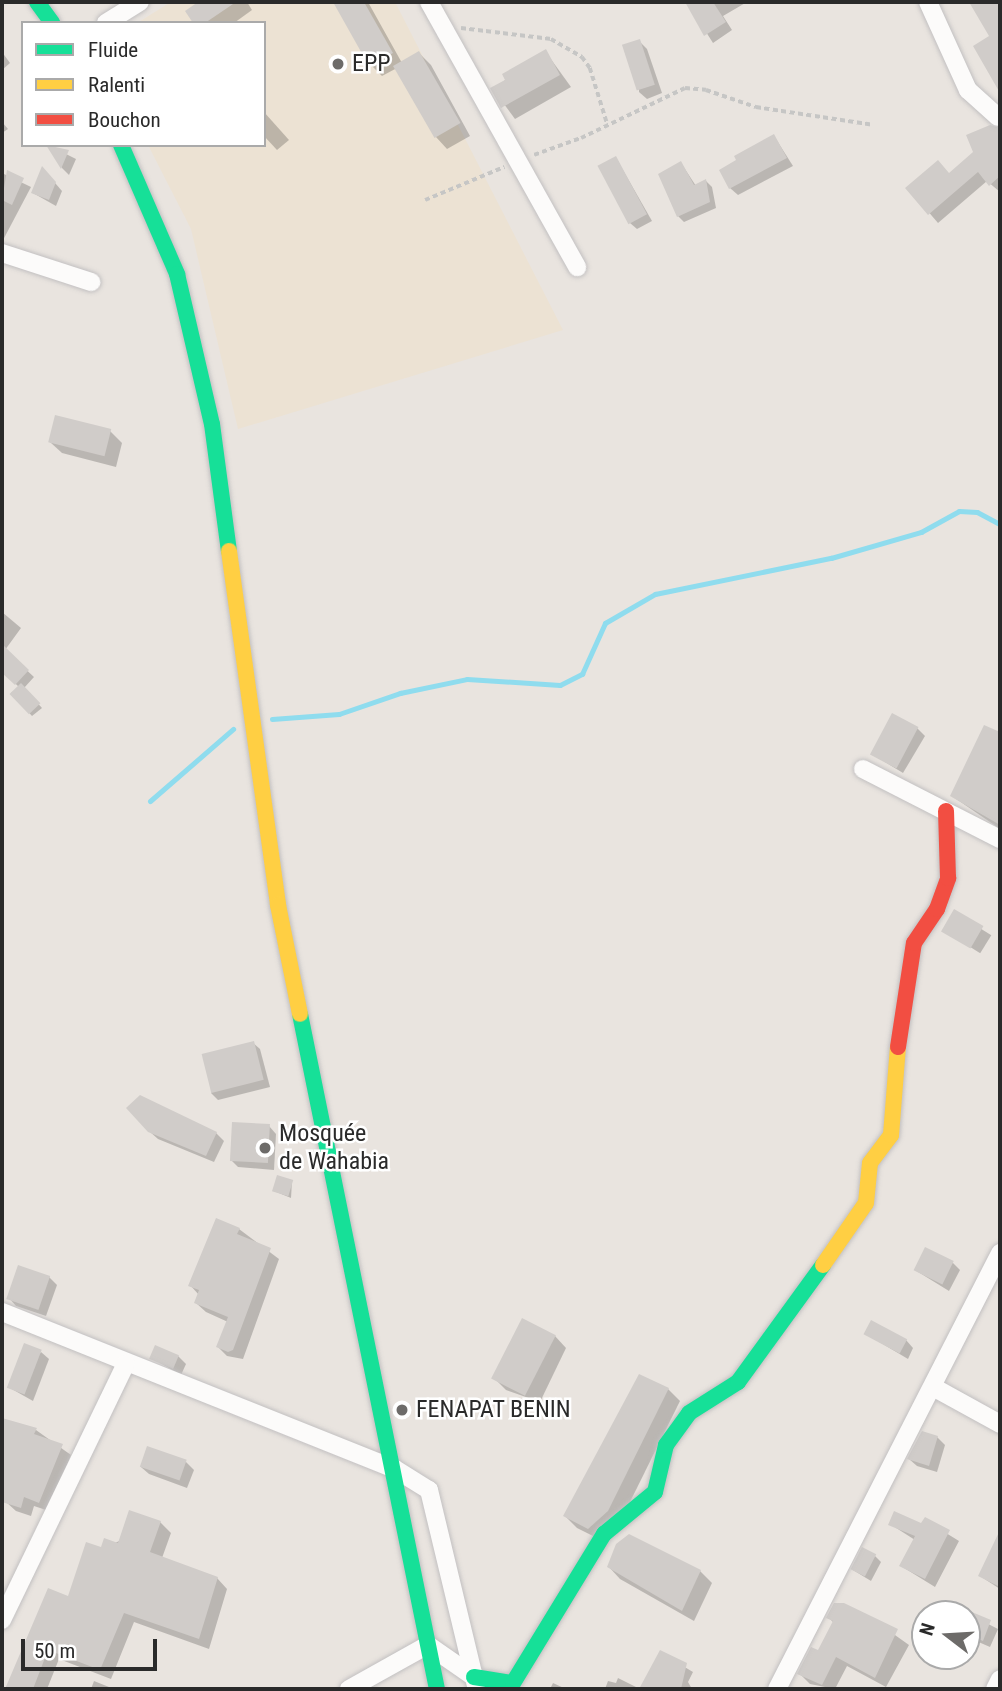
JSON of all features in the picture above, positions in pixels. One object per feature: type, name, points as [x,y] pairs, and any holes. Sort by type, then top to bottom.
[{"type":"main road","points":[[37,2],[51,21]]},
{"type":"main road","points":[[122,147],[149,201],[177,274],[212,424],[278,905],[395,1468],[437,1689]]},
{"type":"main road","points":[[475,1683],[513,1683],[604,1534],[655,1492],[666,1445],[689,1413],[738,1382],[866,1203],[870,1163],[891,1135],[893,1084],[914,943],[937,909],[948,878],[946,811]]},
{"type":"street","points":[[109,21],[140,2]]},
{"type":"street","points":[[429,2],[577,267]]},
{"type":"street","points":[[928,2],[968,90],[998,117]]},
{"type":"street","points":[[2,253],[91,282]]},
{"type":"street","points":[[863,769],[1000,839]]},
{"type":"street","points":[[777,1689],[1000,1253]]},
{"type":"street","points":[[2,1312],[126,1364],[395,1468],[429,1490],[475,1683]]},
{"type":"street","points":[[2,1620],[126,1364]]},
{"type":"street","points":[[933,1387],[1000,1424]]},
{"type":"street","points":[[349,1689],[428,1644],[475,1683],[497,1689]]},
{"type":"street","points":[[995,1689],[1000,1679]]},
{"type":"path","points":[[444,27],[483,28],[551,39],[582,57],[590,68],[607,123]]},
{"type":"path","points":[[425,200],[581,138],[607,123],[685,88],[706,90],[755,107],[873,125]]},
{"type":"shaded area","points":[[171,2],[395,2],[563,330],[238,429],[191,229],[149,147],[266,147],[266,21],[140,21]]},
{"type":"building","points":[[198,2],[236,2],[208,21],[192,21],[185,11]]},
{"type":"building","points":[[333,2],[364,2],[393,53],[369,66]]},
{"type":"building","points":[[685,2],[713,2],[726,22],[704,36]]},
{"type":"building","points":[[969,2],[1000,2],[1000,93],[973,46],[989,36]]},
{"type":"building","points":[[640,39],[655,85],[637,91],[622,45]]},
{"type":"building","points":[[546,49],[560,75],[501,108],[490,88],[505,80],[502,74]]},
{"type":"building","points":[[419,51],[460,123],[435,138],[393,66]]},
{"type":"building","points":[[990,125],[1000,128],[1000,176],[989,186],[978,172],[928,215],[905,188],[938,160],[949,173],[973,152],[966,135]]},
{"type":"building","points":[[774,134],[787,158],[729,189],[719,170],[736,160],[734,156]]},
{"type":"building","points":[[47,147],[69,150],[61,169]]},
{"type":"building","points":[[616,156],[647,214],[628,224],[597,166]]},
{"type":"building","points":[[681,161],[694,185],[706,179],[710,202],[677,217],[658,174]]},
{"type":"building","points":[[42,166],[56,182],[49,200],[31,193]]},
{"type":"building","points":[[7,170],[24,178],[12,205],[2,200]]},
{"type":"building","points":[[55,415],[111,429],[105,456],[48,442]]},
{"type":"building","points":[[2,644],[29,670],[15,685],[2,673]]},
{"type":"building","points":[[21,683],[40,703],[29,714],[9,694]]},
{"type":"building","points":[[892,713],[918,727],[896,769],[870,754]]},
{"type":"building","points":[[984,725],[1000,732],[1000,825],[950,796]]},
{"type":"building","points":[[954,909],[983,926],[970,949],[941,932]]},
{"type":"building","points":[[254,1041],[264,1080],[211,1093],[202,1054]]},
{"type":"building","points":[[140,1095],[217,1132],[206,1156],[148,1132],[126,1108]]},
{"type":"building","points":[[232,1122],[270,1124],[268,1163],[230,1161]]},
{"type":"building","points":[[277,1175],[293,1180],[288,1196],[272,1191]]},
{"type":"building","points":[[216,1218],[240,1228],[237,1234],[271,1248],[233,1350],[228,1352],[216,1347],[228,1317],[194,1303],[199,1290],[188,1286]]},
{"type":"building","points":[[925,1247],[954,1261],[942,1284],[914,1270]]},
{"type":"building","points":[[18,1265],[50,1276],[38,1310],[6,1299]]},
{"type":"building","points":[[522,1318],[556,1335],[525,1396],[491,1379]]},
{"type":"building","points":[[871,1320],[907,1339],[900,1353],[863,1334]]},
{"type":"building","points":[[24,1343],[42,1350],[25,1395],[7,1388]]},
{"type":"building","points":[[155,1345],[179,1355],[173,1369],[149,1359]]},
{"type":"building","points":[[639,1374],[669,1388],[608,1511],[588,1529],[563,1516]]},
{"type":"building","points":[[2,1418],[37,1428],[34,1434],[63,1444],[39,1503],[24,1497],[21,1508],[2,1502]]},
{"type":"building","points":[[922,1431],[938,1436],[929,1466],[907,1459]]},
{"type":"building","points":[[147,1446],[187,1460],[180,1480],[140,1467]]},
{"type":"building","points":[[129,1510],[161,1521],[150,1552],[218,1577],[199,1639],[124,1613],[100,1670],[48,1650],[33,1689],[5,1689],[48,1588],[68,1596],[86,1542],[101,1547],[104,1538],[118,1543]]},
{"type":"building","points":[[894,1511],[921,1523],[925,1517],[950,1530],[925,1579],[899,1566],[915,1536],[888,1525]]},
{"type":"building","points":[[1000,1530],[1000,1587],[978,1576]]},
{"type":"building","points":[[629,1534],[701,1570],[682,1611],[607,1567],[616,1544]]},
{"type":"building","points":[[862,1547],[876,1554],[865,1577],[851,1569]]},
{"type":"building","points":[[834,1603],[844,1603],[898,1629],[875,1678],[836,1657],[822,1685],[797,1674],[811,1647],[818,1650],[833,1621],[826,1618]]},
{"type":"building","points":[[981,1616],[991,1620],[983,1641],[981,1640]]},
{"type":"building","points":[[660,1650],[687,1663],[681,1689],[639,1689]]},
{"type":"waterway","points":[[272,719],[339,714],[400,693],[467,679],[560,685],[582,674],[605,623],[655,594],[831,558],[921,532],[959,511],[977,512],[1000,524]]},
{"type":"waterway","points":[[150,801],[233,729]]},
{"type":"traffic: fast","points":[[37,2],[51,21]]},
{"type":"traffic: fast","points":[[122,147],[177,274],[212,424],[229,551]]},
{"type":"traffic: fast","points":[[300,1014],[437,1689]]},
{"type":"traffic: fast","points":[[474,1677],[513,1683],[604,1534],[655,1492],[666,1445],[689,1413],[738,1382],[823,1265]]},
{"type":"traffic: slow","points":[[229,551],[278,905],[300,1014]]},
{"type":"traffic: slow","points":[[823,1265],[866,1203],[870,1163],[891,1135],[898,1047]]},
{"type":"traffic: jam","points":[[898,1047],[914,943],[937,909],[948,878],[946,811]]},
{"type":"place","name":"EPP","points":[[338,64]]},
{"type":"place","name":"Mosquée de Wahabia","points":[[265,1148]]},
{"type":"place","name":"FENAPAT BENIN","points":[[402,1410]]}]
